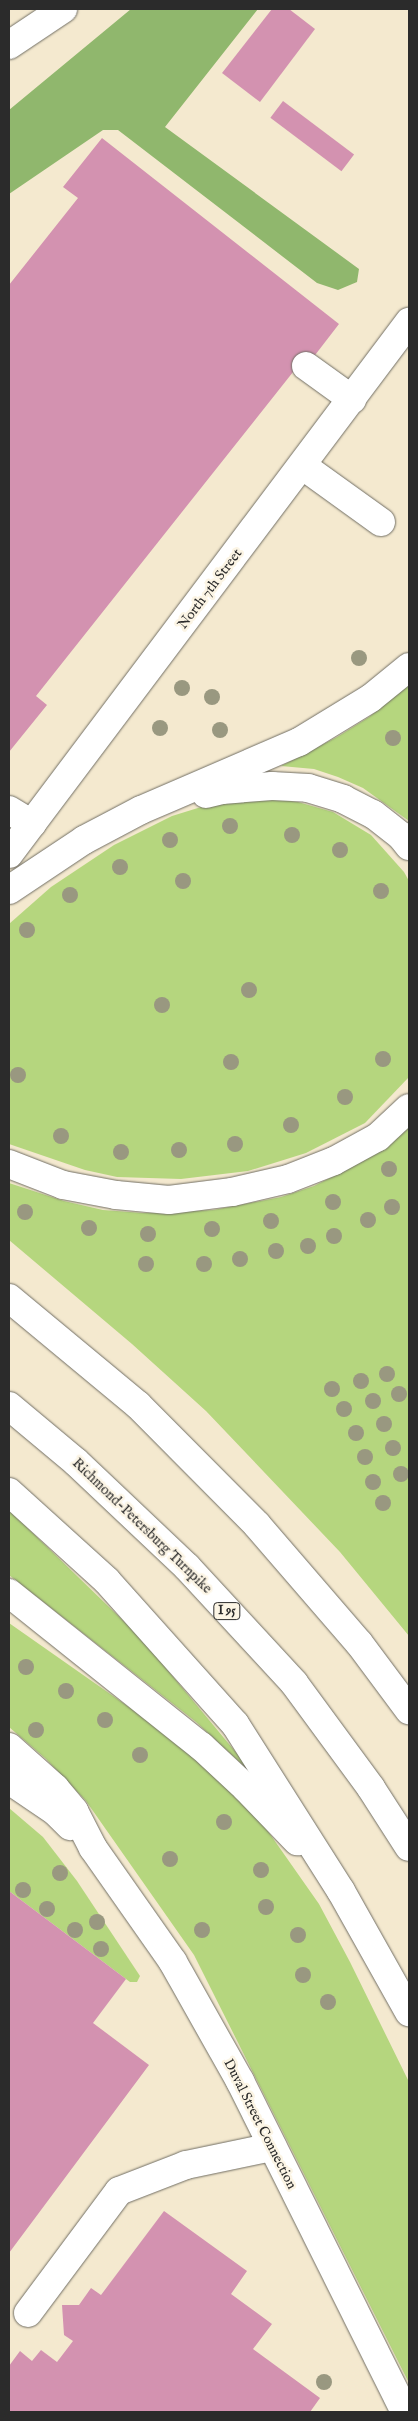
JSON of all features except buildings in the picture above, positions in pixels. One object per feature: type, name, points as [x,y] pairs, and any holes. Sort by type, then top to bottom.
[{"type":"main road","points":[[9,45],[63,9]]},
{"type":"main road","name":"North 7th Street","points":[[9,854],[303,466],[409,322]]},
{"type":"main road","points":[[306,366],[352,399]]},
{"type":"main road","points":[[303,466],[382,522]]},
{"type":"main road","points":[[9,890],[84,840],[141,810],[299,742],[371,698],[409,666]]},
{"type":"main road","points":[[141,810],[222,790],[272,786],[308,788],[343,800],[373,814],[401,836],[409,846]]},
{"type":"main road","points":[[9,810],[32,824]]},
{"type":"main road","points":[[9,1164],[63,1184],[116,1195],[169,1200],[232,1192],[288,1179],[334,1161],[378,1137],[409,1108]]},
{"type":"main road","points":[[9,1298],[138,1406],[256,1524],[359,1642],[409,1710]]},
{"type":"main road","name":"Richmond-Petersburg Turnpike","points":[[9,1406],[76,1462],[187,1567],[294,1683],[371,1788],[409,1847]]},
{"type":"main road","points":[[9,1492],[107,1581],[235,1724],[341,1891],[409,2012]]},
{"type":"main road","points":[[9,1593],[201,1746],[246,1788],[341,1891]]},
{"type":"main road","name":"Duval Street Connection","points":[[9,1747],[55,1788],[74,1811],[93,1848],[173,1962],[240,2081],[405,2412]]},
{"type":"main road","name":"Duval Street Connection","points":[[9,1780],[56,1812],[93,1848]]},
{"type":"main road","points":[[28,2312],[119,2191],[186,2165],[272,2147]]},
{"type":"green space","points":[[131,9],[258,9],[165,127],[359,269],[357,282],[338,290],[317,283],[118,130],[103,130],[9,194],[9,110]]},
{"type":"green space","points":[[409,685],[409,821],[363,788],[338,777],[314,769],[281,766],[337,737],[369,717]]},
{"type":"green space","points":[[259,797],[298,802],[333,812],[371,835],[404,872],[409,881],[409,1077],[365,1123],[306,1153],[248,1171],[181,1179],[117,1177],[85,1170],[9,1144],[9,924],[51,887],[114,845],[172,816],[227,799]]},
{"type":"green space","points":[[409,1127],[409,1636],[340,1552],[206,1411],[132,1344],[9,1240],[9,1183],[64,1201],[103,1210],[143,1213],[213,1210],[281,1197],[314,1186],[363,1161]]},
{"type":"green space","points":[[9,1510],[140,1637],[258,1779],[196,1722],[9,1575]]},
{"type":"green space","points":[[9,1623],[193,1752],[265,1827],[319,1904],[350,1962],[409,2082],[409,2383],[194,1955],[86,1801],[46,1759],[9,1727]]},
{"type":"green space","points":[[9,1808],[43,1837],[77,1881],[140,1976],[137,1982],[130,1982],[9,1891]]}]
